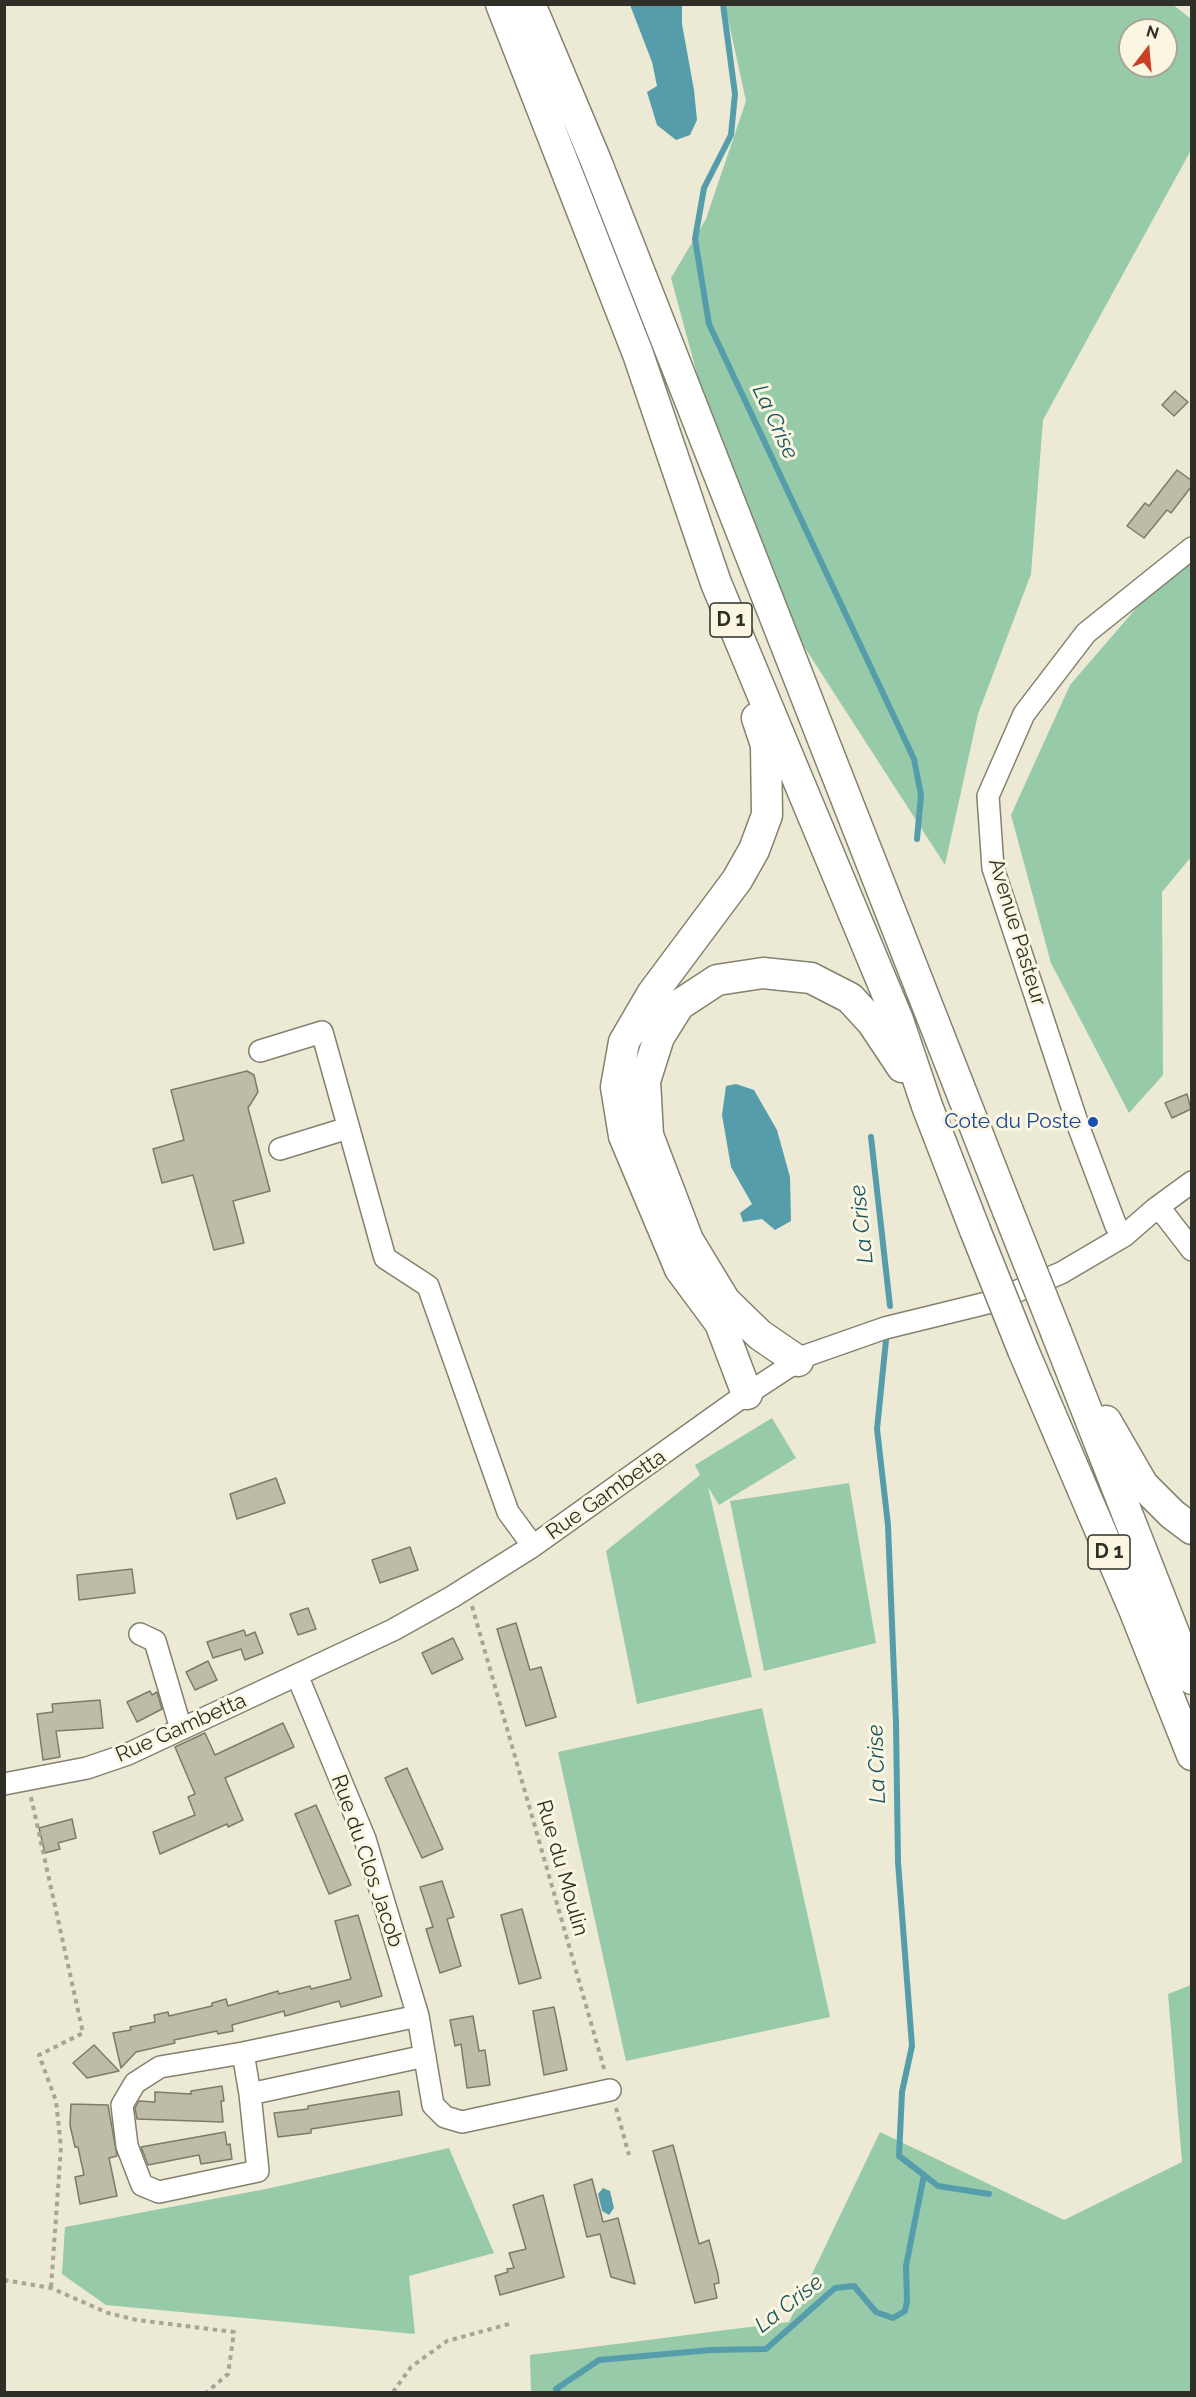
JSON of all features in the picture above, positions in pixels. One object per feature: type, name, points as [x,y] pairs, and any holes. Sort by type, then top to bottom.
[{"type":"highway","name":"D 1","points":[[501,4],[638,354],[716,583],[898,1020],[927,1106],[975,1230],[1023,1350],[1133,1607],[1191,1755]]},
{"type":"highway","name":"D 1","points":[[530,4],[596,161],[1191,1679]]},
{"type":"highway","points":[[716,583],[766,745],[767,815],[754,850],[737,880],[652,994],[624,1042],[616,1088],[624,1136],[680,1269],[720,1323],[747,1394]]},
{"type":"highway","points":[[798,1360],[760,1335],[725,1301],[688,1240],[648,1135],[645,1081],[659,1037],[679,1005],[717,980],[764,974],[811,978],[850,998],[872,1022],[927,1106]]},
{"type":"highway","points":[[1056,1332],[1143,1485],[1191,1529]]},
{"type":"street","name":"Avenue Pasteur","points":[[1124,1236],[1116,1226],[1079,1128],[993,868],[988,795],[1024,714],[1086,633],[1191,548]]},
{"type":"street","points":[[260,1051],[322,1032],[385,1258],[428,1286],[508,1512],[533,1546]]},
{"type":"street","points":[[280,1149],[348,1128]]},
{"type":"street","name":"Rue Gambetta","points":[[4,1784],[87,1768],[128,1754],[393,1630],[467,1588],[533,1546],[747,1394],[805,1356],[885,1328],[992,1302],[1061,1273],[1124,1236],[1191,1182]]},
{"type":"street","points":[[1155,1209],[1165,1215],[1191,1250]]},
{"type":"street","points":[[140,1634],[155,1641],[181,1730]]},
{"type":"street","name":"Rue du Clos Jacob","points":[[297,1675],[364,1839],[418,2016],[433,2105],[445,2117],[462,2122],[610,2090]]},
{"type":"street","points":[[243,2053],[258,2171],[159,2192],[142,2185],[127,2146],[122,2105],[135,2083],[160,2067],[243,2053],[418,2016]]},
{"type":"street","points":[[250,2094],[425,2056]]},
{"type":"path","name":"Rue du Moulin","points":[[467,1588],[629,2155]]},
{"type":"path","points":[[28,1780],[83,2033],[39,2055],[56,2101],[61,2147],[51,2288]]},
{"type":"path","points":[[4,2280],[51,2288],[108,2313],[137,2320],[234,2332],[228,2374],[207,2392]]},
{"type":"path","points":[[393,2392],[411,2367],[447,2341],[509,2324]]},
{"type":"green space","points":[[1172,4],[1191,19],[1191,150],[1043,420],[1031,574],[978,714],[945,865],[747,558],[671,278],[706,219],[746,101],[725,5]]},
{"type":"green space","points":[[1191,548],[1191,857],[1162,892],[1163,1075],[1129,1113],[1051,963],[1011,815],[1070,685],[1182,555]]},
{"type":"green space","points":[[772,1418],[796,1458],[719,1505],[708,1487],[752,1677],[637,1704],[606,1551],[700,1475],[695,1465]]},
{"type":"green space","points":[[849,1483],[876,1643],[764,1671],[730,1501]]},
{"type":"green space","points":[[762,1708],[830,2017],[626,2061],[558,1752]]},
{"type":"green space","points":[[1191,1985],[1191,2392],[531,2392],[530,2355],[789,2322],[880,2132],[1064,2220],[1182,2162],[1168,1994]]},
{"type":"green space","points":[[449,2148],[494,2253],[409,2276],[415,2334],[106,2305],[62,2274],[65,2227],[266,2189]]},
{"type":"water","points":[[630,5],[682,5],[682,24],[697,120],[690,135],[676,140],[657,125],[647,92],[657,86],[652,62]]},
{"type":"water","points":[[736,1084],[754,1090],[777,1130],[790,1177],[791,1221],[775,1230],[762,1219],[743,1222],[740,1213],[752,1204],[731,1167],[722,1115],[726,1086]]},
{"type":"water","points":[[603,2188],[610,2191],[614,2208],[609,2215],[602,2211],[598,2194]]},
{"type":"building","points":[[1175,391],[1188,402],[1174,416],[1162,405]]},
{"type":"building","points":[[1177,470],[1191,480],[1191,487],[1171,513],[1167,510],[1144,538],[1127,526],[1145,503],[1149,506]]},
{"type":"building","points":[[247,1071],[254,1075],[258,1092],[248,1108],[270,1191],[233,1201],[244,1243],[214,1250],[193,1175],[162,1183],[153,1149],[184,1140],[171,1090]]},
{"type":"building","points":[[1187,1094],[1191,1109],[1172,1118],[1165,1103]]},
{"type":"building","points":[[276,1478],[285,1503],[237,1519],[230,1494]]},
{"type":"building","points":[[410,1547],[418,1570],[380,1583],[372,1560]]},
{"type":"building","points":[[132,1569],[135,1593],[79,1600],[77,1575]]},
{"type":"building","points":[[308,1608],[316,1629],[298,1635],[290,1614]]},
{"type":"building","points":[[516,1623],[530,1670],[541,1667],[556,1717],[526,1726],[497,1629]]},
{"type":"building","points":[[244,1630],[246,1636],[255,1632],[263,1653],[245,1660],[241,1649],[213,1658],[207,1642]]},
{"type":"building","points":[[453,1638],[463,1659],[432,1674],[422,1653]]},
{"type":"building","points":[[208,1661],[217,1680],[195,1690],[186,1672]]},
{"type":"building","points":[[150,1691],[152,1695],[157,1692],[162,1709],[137,1722],[127,1702]]},
{"type":"building","points":[[100,1700],[103,1728],[56,1731],[60,1757],[43,1760],[37,1714],[53,1712],[52,1704]]},
{"type":"building","points":[[283,1723],[294,1747],[225,1778],[243,1820],[228,1827],[227,1824],[160,1854],[153,1832],[195,1815],[188,1797],[195,1794],[175,1747],[205,1733],[215,1755]]},
{"type":"building","points":[[407,1768],[443,1849],[422,1858],[385,1778]]},
{"type":"building","points":[[316,1805],[351,1885],[329,1894],[295,1814]]},
{"type":"building","points":[[72,1819],[76,1838],[58,1843],[60,1849],[45,1853],[39,1828]]},
{"type":"building","points":[[442,1881],[454,1917],[447,1919],[461,1966],[440,1973],[426,1929],[433,1927],[420,1887]]},
{"type":"building","points":[[522,1909],[541,1978],[519,1984],[501,1915]]},
{"type":"building","points":[[358,1915],[382,1996],[341,2007],[339,2001],[285,2016],[284,2011],[232,2025],[233,2031],[218,2034],[217,2031],[174,2040],[175,2043],[136,2052],[121,2068],[113,2033],[155,2022],[154,2015],[168,2012],[169,2016],[212,2006],[212,2003],[226,1999],[228,2006],[278,1991],[279,1994],[310,1986],[311,1989],[351,1979],[335,1921]]},
{"type":"building","points":[[554,2007],[567,2070],[544,2075],[533,2011]]},
{"type":"building","points":[[473,2016],[479,2051],[485,2050],[490,2085],[467,2088],[461,2044],[455,2046],[450,2020]]},
{"type":"building","points":[[94,2045],[119,2071],[87,2078],[73,2063]]},
{"type":"building","points":[[222,2086],[223,2122],[137,2119],[135,2108],[139,2101],[155,2102],[155,2092],[191,2094],[191,2091]]},
{"type":"building","points":[[399,2091],[402,2115],[311,2129],[311,2133],[278,2137],[274,2113],[308,2109],[308,2106]]},
{"type":"building","points":[[71,2104],[108,2105],[117,2156],[109,2158],[117,2196],[80,2204],[75,2177],[84,2175],[70,2125]]},
{"type":"building","points":[[225,2132],[227,2145],[230,2144],[232,2159],[201,2164],[199,2155],[148,2165],[141,2147]]},
{"type":"building","points":[[673,2145],[699,2244],[709,2240],[718,2275],[719,2283],[714,2284],[717,2298],[695,2303],[653,2151]]},
{"type":"building","points":[[592,2179],[603,2222],[618,2218],[635,2284],[611,2277],[600,2234],[587,2237],[574,2185]]},
{"type":"building","points":[[543,2195],[564,2277],[500,2295],[495,2276],[514,2268],[509,2253],[526,2249],[513,2205]]},
{"type":"waterway","name":"La Crise","points":[[723,4],[735,94],[731,135],[704,188],[695,239],[709,324],[914,759],[921,795],[917,839]]},
{"type":"waterway","name":"La Crise","points":[[871,1137],[890,1306]]},
{"type":"waterway","name":"La Crise","points":[[558,2392],[556,2389],[599,2360],[711,2350],[766,2349],[835,2288],[854,2286],[876,2312],[893,2318],[905,2311],[906,2266],[924,2175],[899,2156],[902,2092],[912,2046],[898,1862],[896,1723],[888,1525],[877,1429],[886,1340]]},
{"type":"waterway","name":"La Crise","points":[[924,2175],[938,2186],[989,2194]]},
{"type":"place","name":"Cote du Poste","points":[[1093,1122]]}]
